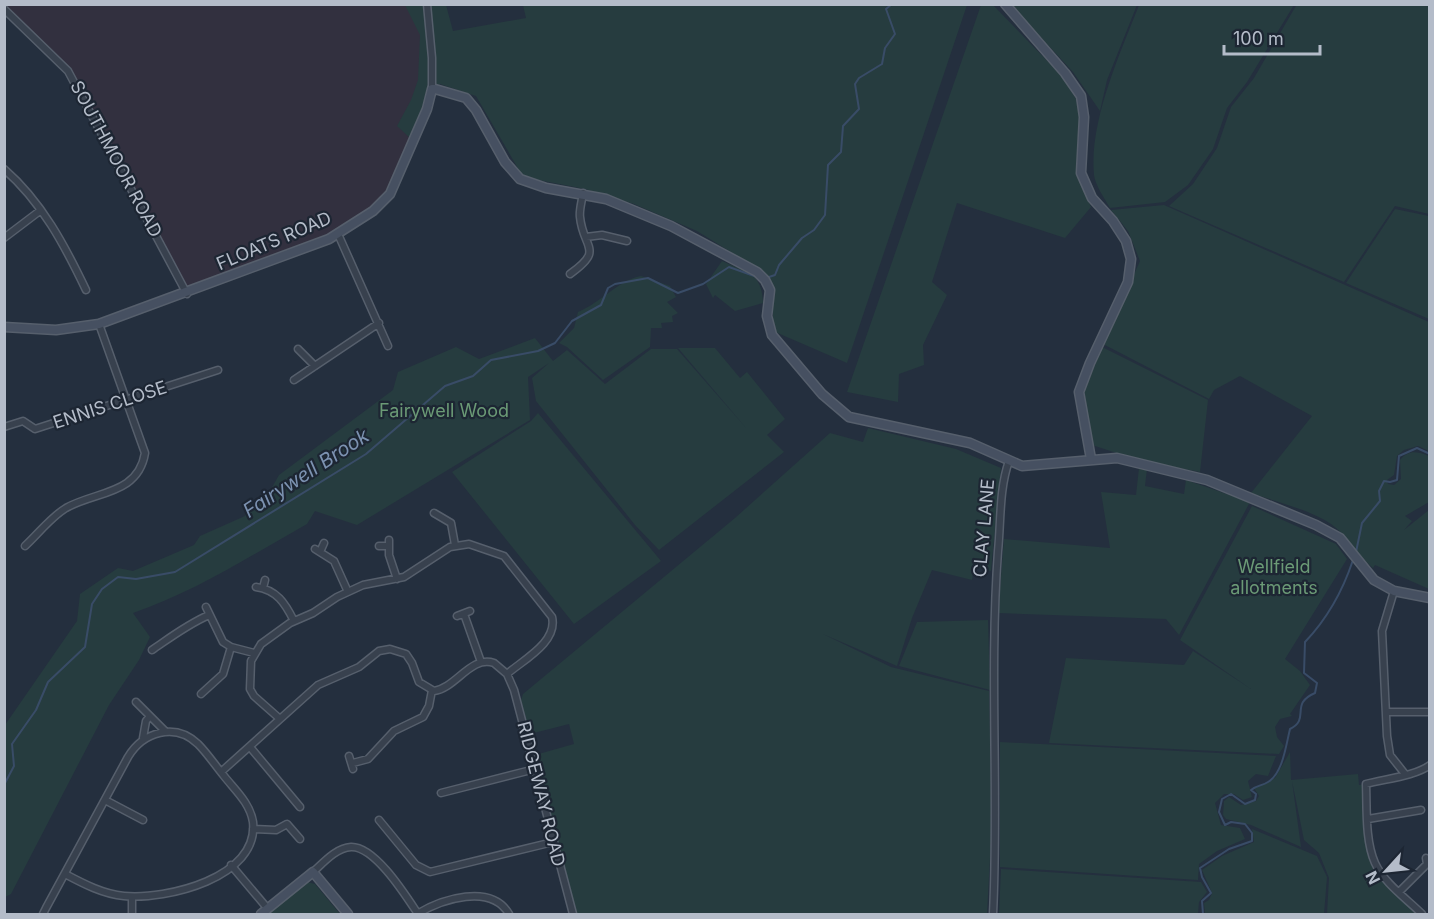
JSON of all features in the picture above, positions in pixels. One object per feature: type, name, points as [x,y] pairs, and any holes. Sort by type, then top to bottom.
[{"type":"street","name":"FLOATS ROAD","points":[[4,327],[56,330],[99,324],[187,294],[338,234],[374,211],[390,194],[428,109],[432,89],[432,58],[427,4]]},
{"type":"street","points":[[1005,4],[1065,73],[1081,96],[1084,117],[1082,173],[1092,198],[1113,221],[1126,241],[1131,259],[1128,282],[1079,392],[1091,459]]},
{"type":"street","name":"SOUTHMOOR ROAD","points":[[4,9],[68,71],[187,294]]},
{"type":"street","points":[[432,89],[466,98],[477,110],[505,162],[520,178],[546,188],[584,193],[606,199],[671,226],[756,272],[765,280],[770,290],[767,316],[772,335],[842,414],[970,443],[1009,461]]},
{"type":"street","points":[[4,169],[41,210],[63,243],[86,290]]},
{"type":"street","points":[[570,274],[587,262],[590,248],[579,215],[584,193]]},
{"type":"street","points":[[4,238],[41,210]]},
{"type":"street","points":[[338,234],[388,346]]},
{"type":"street","points":[[586,237],[602,235],[627,241]]},
{"type":"street","points":[[294,380],[379,323]]},
{"type":"street","points":[[25,546],[64,509],[117,489],[135,476],[143,466],[145,453],[99,324]]},
{"type":"street","points":[[298,349],[315,366]]},
{"type":"street","name":"ENNIS CLOSE","points":[[4,427],[23,421],[35,429],[218,370]]},
{"type":"street","name":"CLAY LANE","points":[[993,915],[997,801],[994,599],[1004,481],[1009,461],[1035,466],[1091,459],[1131,460],[1207,480],[1316,525],[1340,538],[1374,580],[1394,591],[1430,598]]},
{"type":"street","points":[[442,507],[437,514],[451,523],[455,545]]},
{"type":"street","points":[[324,543],[318,550],[334,561],[348,592]]},
{"type":"street","points":[[379,546],[388,543],[397,579]]},
{"type":"street","points":[[220,772],[322,682],[356,668],[386,649],[406,654],[419,682],[432,690],[445,687],[481,662],[494,663],[507,674],[548,639],[553,628],[551,614],[504,556],[475,545],[455,545],[442,551],[408,575],[363,585],[348,592],[311,614],[294,621],[263,642],[254,653],[251,664],[251,690],[280,719]]},
{"type":"street","points":[[265,580],[260,588],[282,600],[294,621]]},
{"type":"street","points":[[1394,591],[1382,631],[1386,712],[1390,754],[1405,774]]},
{"type":"street","points":[[206,607],[219,636],[231,647],[254,653]]},
{"type":"street","points":[[457,616],[467,613],[481,662]]},
{"type":"street","points":[[152,650],[157,643],[172,639],[186,624],[209,615]]},
{"type":"street","points":[[201,694],[212,689],[225,670],[231,647]]},
{"type":"street","name":"RIDGEWAY ROAD","points":[[507,674],[514,690],[573,915]]},
{"type":"street","points":[[349,756],[353,766],[368,759],[394,731],[423,717],[428,709],[432,690]]},
{"type":"street","points":[[136,702],[166,732]]},
{"type":"street","points":[[1386,712],[1430,712]]},
{"type":"street","points":[[44,915],[131,752],[143,738],[146,721],[150,716]]},
{"type":"street","points":[[65,874],[99,890],[132,897],[156,897],[186,890],[210,880],[231,865],[248,847],[253,829],[247,805],[195,742],[181,734],[166,732],[143,738]]},
{"type":"street","points":[[250,747],[300,807]]},
{"type":"street","points":[[1422,915],[1375,863],[1368,819],[1366,784],[1405,774],[1420,773],[1430,765]]},
{"type":"street","points":[[441,793],[535,769]]},
{"type":"street","points":[[105,800],[142,820]]},
{"type":"street","points":[[1368,819],[1421,810]]},
{"type":"street","points":[[379,820],[416,866],[430,872],[553,842]]},
{"type":"street","points":[[253,829],[276,830],[287,824],[300,839]]},
{"type":"street","points":[[231,865],[264,912],[341,850],[354,847],[365,850],[376,859],[417,914],[448,899],[484,898],[500,904],[509,915]]},
{"type":"street","points":[[1399,892],[1427,864],[1426,858]]},
{"type":"street","points":[[313,872],[348,915]]},
{"type":"street","points":[[132,897],[132,915]]},
{"type":"shaded area","points":[[4,5],[427,5],[432,89],[390,194],[329,239],[187,294],[76,83],[5,9]]},
{"type":"green space","points":[[1297,4],[1429,5],[1429,214],[1395,206],[1344,282],[1169,206],[1193,184],[1217,148],[1231,107],[1254,78]]},
{"type":"green space","points":[[405,5],[446,5],[453,31],[526,18],[523,5],[967,5],[847,363],[773,331],[773,293],[763,272],[697,231],[634,204],[585,189],[523,177],[476,96],[440,84],[427,89],[422,111],[410,138],[397,126],[411,100],[418,80],[420,35]]},
{"type":"green space","points":[[981,5],[993,5],[1062,76],[1076,99],[1082,131],[1076,173],[1091,207],[1065,238],[957,203],[932,282],[947,295],[923,345],[924,365],[899,374],[898,402],[847,392]]},
{"type":"green space","points":[[1011,5],[1137,5],[1107,80],[1100,111],[1073,72]]},
{"type":"green space","points":[[1139,5],[1294,5],[1247,82],[1227,108],[1213,149],[1188,185],[1165,202],[1110,208],[1094,175],[1096,133],[1115,66]]},
{"type":"green space","points":[[1164,205],[1429,322],[1429,451],[1418,446],[1404,450],[1397,456],[1394,475],[1387,480],[1388,484],[1394,485],[1401,479],[1400,460],[1407,454],[1417,453],[1429,456],[1429,502],[1405,516],[1412,521],[1404,530],[1429,510],[1429,589],[1375,565],[1373,568],[1343,534],[1323,519],[1251,493],[1312,416],[1240,376],[1214,390],[1209,399],[1103,344],[1140,261],[1128,231],[1111,210]]},
{"type":"green space","points":[[1395,209],[1429,216],[1429,319],[1346,283]]},
{"type":"green space","points":[[722,261],[746,271],[756,279],[760,285],[763,303],[735,311],[715,295],[713,298],[706,284]]},
{"type":"green space","points":[[641,276],[670,286],[676,297],[667,302],[678,313],[672,316],[673,322],[661,323],[662,328],[651,328],[650,347],[603,380],[567,347],[559,343],[574,328],[578,312],[624,282]]},
{"type":"green space","name":"Fairywell Wood","points":[[535,338],[553,361],[567,350],[605,384],[651,349],[677,349],[747,429],[678,348],[715,348],[740,378],[747,372],[785,419],[767,435],[784,452],[659,550],[635,525],[536,401],[532,378],[549,363],[528,377],[530,420],[357,525],[315,511],[307,524],[243,561],[178,595],[133,613],[150,637],[139,660],[109,705],[11,894],[5,897],[5,725],[77,621],[80,594],[118,568],[133,571],[194,545],[200,536],[245,516],[250,505],[266,498],[279,475],[393,390],[398,372],[456,347],[479,359]]},
{"type":"green space","points":[[1102,347],[1208,400],[1200,472],[1141,461],[1092,445],[1083,395]]},
{"type":"green space","points":[[538,413],[661,561],[574,624],[452,472],[531,421]]},
{"type":"green space","points":[[868,428],[956,449],[1001,468],[991,571],[974,567],[972,580],[932,570],[912,618],[897,666],[823,634],[891,667],[989,691],[992,821],[987,914],[577,914],[535,755],[574,744],[569,724],[530,734],[521,700],[523,694],[735,518],[830,433],[863,442]]},
{"type":"green space","points":[[1139,468],[1147,469],[1145,486],[1184,494],[1186,480],[1250,502],[1179,635],[1166,619],[998,613],[1004,539],[1110,548],[1101,492],[1136,495]]},
{"type":"green space","name":"Wellfield allotments","points":[[1252,506],[1336,544],[1347,559],[1285,659],[1300,671],[1310,685],[1290,714],[1292,716],[1280,719],[1275,727],[1277,737],[1284,746],[1279,754],[1049,743],[1066,658],[1184,665],[1193,651],[1251,689],[1180,640]]},
{"type":"green space","points":[[988,620],[990,690],[899,666],[917,622]]},
{"type":"green space","points":[[1000,742],[1276,756],[1268,776],[1256,774],[1248,781],[1252,797],[1243,800],[1234,794],[1224,794],[1215,803],[1221,825],[1240,828],[1245,839],[1217,851],[1199,864],[1198,880],[1000,867]]},
{"type":"green space","points":[[1290,752],[1291,780],[1358,774],[1359,785],[1366,784],[1368,819],[1375,863],[1421,914],[1327,914],[1329,878],[1319,853],[1304,840],[1292,781],[1301,847],[1251,825],[1226,819],[1223,815],[1224,801],[1229,797],[1241,805],[1256,801],[1259,796],[1254,788],[1275,778]]},
{"type":"green space","points":[[1252,829],[1317,856],[1327,877],[1324,914],[1205,914],[1204,903],[1209,900],[1212,893],[1202,870],[1222,856],[1254,842]]},
{"type":"green space","points":[[1001,869],[1201,882],[1207,892],[1199,902],[1198,914],[999,914]]},
{"type":"green space","points":[[307,882],[315,884],[340,914],[267,914]]},
{"type":"waterway","name":"Fairywell Brook","points":[[766,278],[775,275],[779,265],[802,238],[814,230],[825,215],[828,165],[841,152],[843,126],[859,109],[855,84],[859,78],[882,64],[885,48],[895,34],[886,9],[892,4]]},
{"type":"waterway","name":"Fairywell Brook","points":[[4,785],[14,766],[12,744],[36,710],[48,682],[85,647],[92,604],[102,589],[118,577],[136,579],[175,572],[366,454],[445,386],[473,376],[491,360],[538,351],[555,343],[572,321],[601,305],[608,288],[615,284],[648,278],[678,293],[703,284],[729,267],[757,277]]},
{"type":"waterway","points":[[1356,552],[1362,523],[1380,501],[1379,491],[1384,481],[1397,480],[1399,456],[1417,448],[1430,454]]},
{"type":"waterway","points":[[1203,914],[1202,901],[1211,893],[1200,868],[1229,849],[1252,841],[1252,833],[1245,824],[1231,822],[1225,825],[1219,812],[1222,799],[1231,794],[1245,804],[1255,800],[1256,794],[1251,790],[1268,782],[1277,772],[1290,729],[1299,721],[1303,702],[1315,693],[1317,683],[1304,673],[1305,642],[1334,604],[1353,560]]}]
